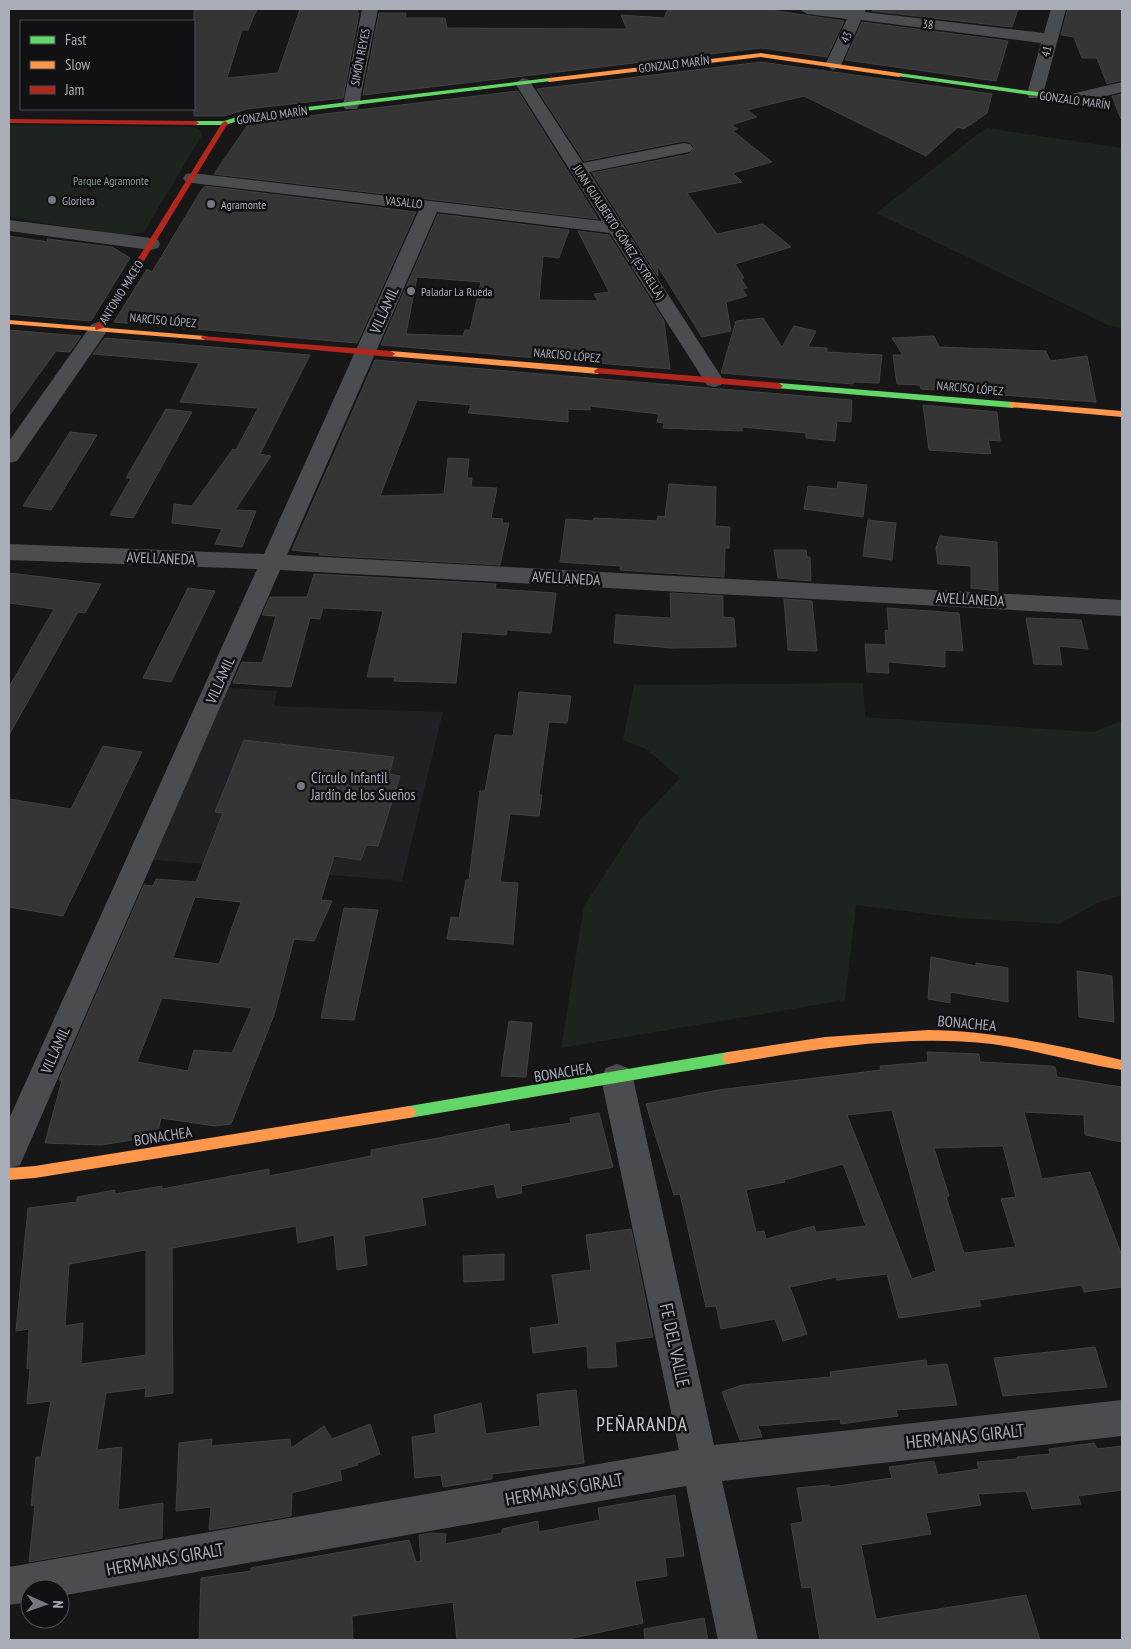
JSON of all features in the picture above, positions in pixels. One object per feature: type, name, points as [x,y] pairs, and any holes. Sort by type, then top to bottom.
[{"type":"street","name":"SIMÓN REYES","points":[[351,105],[370,9]]},
{"type":"street","name":"38","points":[[807,9],[858,12],[1050,39]]},
{"type":"street","name":"41","points":[[1035,94],[1058,9]]},
{"type":"street","name":"43","points":[[833,65],[858,12]]},
{"type":"street","name":"GONZALO MARÍN","points":[[9,121],[225,123],[247,116],[351,105],[747,55],[778,56],[1112,105]]},
{"type":"street","name":"JUAN GUALBERTO GÓMEZ (ESTRELLA)","points":[[523,83],[714,381]]},
{"type":"street","points":[[1073,100],[1122,87]]},
{"type":"street","name":"ANTONIO MACEO","points":[[9,456],[99,328],[225,123]]},
{"type":"street","points":[[578,169],[684,148]]},
{"type":"street","name":"VASALLO","points":[[192,178],[616,228]]},
{"type":"street","name":"VILLAMIL","points":[[9,1154],[431,205]]},
{"type":"street","points":[[9,225],[151,244]]},
{"type":"street","name":"NARCISO LÓPEZ","points":[[9,322],[1122,414]]},
{"type":"street","name":"AVELLANEDA","points":[[9,552],[272,562],[1122,608]]},
{"type":"street","name":"BONACHEA","points":[[9,1174],[34,1172],[617,1078],[774,1050],[934,1035],[992,1039],[1122,1064]]},
{"type":"street","name":"FE DEL VALLE","points":[[617,1078],[738,1640]]},
{"type":"street","name":"HERMANAS GIRALT","points":[[9,1586],[700,1465],[1122,1418]]},
{"type":"shaded area","name":"Círculo Infantil Jardín de los Sueños","points":[[219,687],[277,691],[274,706],[443,712],[402,881],[144,859]]},
{"type":"green space","name":"Parque Agramonte","points":[[9,125],[193,127],[201,131],[202,135],[144,232],[123,236],[9,217]]},
{"type":"green space","points":[[986,128],[1122,148],[1122,328],[1108,325],[876,213]]},
{"type":"green space","points":[[863,683],[865,717],[1093,732],[1122,721],[1122,895],[1097,903],[1059,924],[961,918],[856,905],[845,1000],[561,1048],[584,906],[641,819],[680,778],[646,749],[623,740],[634,685]]},
{"type":"building","points":[[194,9],[257,9],[248,30],[242,30],[227,78],[278,73],[300,9],[358,9],[357,13],[359,13],[343,98],[247,109],[224,116],[194,116]]},
{"type":"building","points":[[668,9],[764,9],[844,21],[827,57],[761,48],[363,95],[379,13],[406,13],[405,18],[445,18],[447,28],[627,29],[621,15],[664,18]]},
{"type":"building","points":[[873,9],[1018,9],[1012,27],[872,11]]},
{"type":"building","points":[[1068,9],[1122,9],[1122,80],[1107,84],[1097,58],[1082,58],[1074,37],[1061,35]]},
{"type":"building","points":[[862,22],[1008,41],[996,81],[845,60]]},
{"type":"building","points":[[761,62],[992,94],[987,113],[964,129],[958,127],[926,156],[804,96],[747,110],[757,117],[731,125],[738,129],[733,131],[772,162],[733,173],[742,182],[687,193],[717,234],[763,224],[791,247],[735,264],[744,278],[741,278],[747,288],[742,289],[747,296],[726,302],[731,331],[702,337],[657,265],[658,276],[592,173],[690,154],[694,147],[690,142],[684,141],[584,161],[537,89]]},
{"type":"building","points":[[518,91],[598,219],[214,174],[249,123]]},
{"type":"building","points":[[1122,94],[1122,119],[1121,119],[1112,96]]},
{"type":"building","points":[[205,186],[416,212],[357,343],[114,322],[147,269],[152,272]]},
{"type":"building","points":[[438,214],[569,230],[559,258],[543,256],[539,300],[598,301],[594,294],[609,292],[578,231],[609,235],[664,321],[670,369],[381,345]],"holes":[[[417,277],[481,282],[470,330],[465,330],[463,336],[406,334]]]},
{"type":"building","points":[[9,236],[48,242],[47,239],[112,247],[130,258],[91,321],[9,314]]},
{"type":"building","points":[[763,318],[782,347],[794,326],[816,331],[808,347],[827,348],[827,352],[882,355],[879,383],[853,382],[853,384],[721,373],[736,321]]},
{"type":"building","points":[[9,330],[81,336],[70,352],[56,351],[9,416]]},
{"type":"building","points":[[934,336],[939,347],[1046,351],[1050,361],[1087,356],[1096,402],[921,389],[920,385],[897,384],[893,355],[903,355],[892,338]]},
{"type":"building","points":[[105,338],[310,355],[260,454],[271,456],[235,510],[256,511],[242,547],[215,544],[222,529],[172,523],[174,504],[192,506],[233,449],[236,450],[258,408],[180,402],[199,363],[93,354]]},
{"type":"building","points":[[375,360],[852,400],[851,422],[837,421],[835,441],[806,438],[806,433],[742,427],[742,431],[663,428],[664,423],[657,422],[659,414],[590,406],[590,410],[568,409],[568,422],[468,413],[471,405],[417,400],[380,496],[444,494],[448,458],[469,459],[467,478],[472,478],[471,487],[497,488],[491,518],[503,519],[502,523],[509,523],[500,565],[319,555],[320,553],[292,550]]},
{"type":"building","points":[[923,405],[997,412],[1000,441],[988,440],[991,454],[929,450]]},
{"type":"building","points":[[166,409],[192,412],[133,518],[110,515],[131,478],[126,478]]},
{"type":"building","points":[[70,432],[97,435],[51,510],[23,506]]},
{"type":"building","points":[[838,482],[867,485],[863,517],[804,509],[808,486],[837,489]]},
{"type":"building","points":[[669,484],[716,487],[715,526],[730,527],[729,548],[725,548],[724,577],[620,570],[621,566],[560,562],[566,519],[593,521],[594,518],[657,521],[658,516],[665,517]]},
{"type":"building","points":[[868,520],[896,523],[892,560],[863,556]]},
{"type":"building","points":[[940,536],[997,542],[998,591],[971,588],[971,566],[938,564],[936,548]]},
{"type":"building","points":[[774,550],[806,550],[807,557],[810,557],[811,581],[778,578]]},
{"type":"building","points":[[9,573],[101,584],[85,613],[78,612],[9,735],[9,687],[54,609],[9,603]]},
{"type":"building","points":[[314,574],[496,584],[495,589],[556,593],[551,633],[507,630],[506,635],[462,632],[456,683],[394,681],[395,677],[367,677],[383,611],[323,608],[320,619],[310,618],[291,687],[233,683],[242,662],[262,663],[276,616],[262,615],[270,597],[307,597]]},
{"type":"building","points":[[188,588],[215,591],[171,682],[143,678]]},
{"type":"building","points":[[670,593],[723,596],[723,617],[734,618],[736,647],[672,648],[614,643],[616,615],[671,618]]},
{"type":"building","points":[[784,599],[812,601],[817,651],[788,650]]},
{"type":"building","points":[[887,608],[959,613],[963,651],[945,650],[945,667],[888,662],[889,673],[867,672],[865,644],[886,645],[885,630],[889,631]]},
{"type":"building","points":[[1026,618],[1081,620],[1088,649],[1059,646],[1062,665],[1034,664]]},
{"type":"building","points":[[519,692],[571,696],[567,723],[549,722],[539,795],[542,795],[539,816],[510,814],[500,882],[518,883],[513,944],[447,939],[451,917],[459,918],[466,880],[469,880],[480,791],[485,791],[495,735],[513,736]]},
{"type":"building","points":[[244,740],[394,757],[389,774],[400,776],[378,846],[366,845],[361,860],[334,856],[321,900],[332,901],[314,941],[294,939],[274,1015],[231,1124],[215,1126],[161,1118],[157,1136],[101,1145],[45,1143],[62,1080],[59,1080],[144,885],[153,886],[156,879],[196,882],[223,813],[215,812]],"holes":[[[195,897],[241,902],[219,964],[173,958]],[[162,998],[252,1008],[232,1053],[194,1050],[188,1071],[137,1062]]]},
{"type":"building","points":[[103,746],[142,752],[63,916],[9,907],[9,799],[71,809]]},
{"type":"building","points":[[344,908],[378,910],[354,1020],[321,1018]]},
{"type":"building","points":[[931,957],[976,966],[976,963],[1008,968],[1008,1002],[950,992],[950,1003],[928,999]]},
{"type":"building","points":[[1077,971],[1112,976],[1114,1022],[1079,1017]]},
{"type":"building","points":[[509,1021],[532,1023],[526,1077],[501,1076]]},
{"type":"building","points":[[927,1052],[979,1054],[980,1062],[1051,1066],[1055,1067],[1057,1077],[1122,1087],[1122,1142],[1085,1135],[1084,1115],[1024,1112],[1042,1179],[1090,1172],[1122,1256],[1122,1287],[1084,1292],[1082,1285],[979,1300],[981,1306],[899,1318],[887,1274],[837,1280],[836,1277],[790,1287],[807,1334],[783,1341],[775,1319],[721,1329],[716,1306],[706,1307],[680,1194],[674,1195],[646,1104],[718,1090],[881,1070],[880,1066],[928,1062]],"holes":[[[892,1110],[936,1271],[912,1279],[847,1115]],[[1003,1146],[1016,1197],[1001,1199],[1016,1247],[964,1253],[946,1197],[949,1196],[934,1148]],[[843,1164],[866,1226],[816,1232],[814,1226],[766,1239],[764,1231],[756,1232],[746,1190],[785,1182],[784,1180]]]},
{"type":"building","points":[[599,1113],[613,1167],[521,1186],[522,1193],[497,1198],[494,1184],[422,1198],[426,1225],[364,1236],[367,1265],[337,1270],[334,1235],[298,1243],[296,1226],[172,1248],[173,1393],[145,1397],[146,1388],[106,1393],[97,1450],[122,1447],[118,1510],[163,1503],[162,1538],[29,1562],[35,1505],[31,1506],[36,1457],[41,1457],[51,1401],[27,1404],[30,1368],[27,1369],[29,1329],[16,1331],[28,1208],[77,1202],[77,1197],[115,1190],[115,1194],[162,1186],[162,1189],[269,1169],[269,1176],[371,1156],[371,1150],[509,1124],[510,1132],[571,1123],[570,1118]],"holes":[[[146,1250],[146,1355],[81,1364],[83,1323],[65,1326],[69,1264]]]},
{"type":"building","points":[[631,1229],[653,1337],[615,1342],[617,1367],[588,1368],[587,1346],[533,1353],[530,1328],[559,1324],[552,1275],[591,1270],[586,1235]]},
{"type":"building","points":[[504,1254],[504,1280],[464,1282],[463,1256]]},
{"type":"building","points":[[1095,1347],[1107,1387],[1003,1396],[994,1358]]},
{"type":"building","points":[[926,1360],[927,1366],[947,1364],[957,1405],[896,1410],[898,1416],[841,1424],[840,1419],[758,1426],[762,1437],[740,1440],[722,1392],[742,1385],[831,1377],[830,1372]]},
{"type":"building","points":[[576,1390],[584,1463],[492,1474],[492,1479],[443,1487],[441,1475],[415,1478],[412,1437],[436,1433],[434,1415],[481,1403],[486,1434],[540,1426],[537,1394]]},
{"type":"building","points":[[370,1424],[380,1454],[358,1463],[358,1465],[340,1470],[342,1480],[292,1493],[291,1516],[209,1530],[211,1507],[176,1511],[179,1443],[212,1439],[211,1446],[290,1439],[291,1448],[324,1426],[332,1439]]},
{"type":"building","points":[[1094,1443],[1097,1449],[1122,1446],[1122,1490],[1078,1496],[1081,1504],[1032,1509],[1026,1491],[978,1494],[981,1505],[926,1513],[931,1534],[861,1545],[876,1619],[1026,1595],[1040,1640],[820,1640],[811,1587],[802,1588],[791,1524],[803,1522],[797,1488],[829,1485],[830,1487],[892,1478],[889,1467],[934,1461],[938,1475],[979,1469],[977,1462],[1050,1454],[1049,1449]]},
{"type":"building","points":[[675,1495],[684,1556],[665,1558],[667,1576],[635,1581],[643,1623],[564,1640],[457,1640],[453,1602],[352,1616],[353,1640],[199,1640],[201,1578],[251,1571],[251,1568],[409,1540],[416,1562],[421,1561],[419,1535],[430,1533],[446,1534],[445,1544],[502,1533],[502,1529],[538,1521],[539,1532],[600,1520],[598,1508]]},
{"type":"building","points":[[704,1618],[708,1640],[645,1640],[644,1629]]},
{"type":"traffic: fast","points":[[899,75],[1073,99]]},
{"type":"traffic: fast","points":[[196,123],[225,123],[247,116],[549,80]]},
{"type":"traffic: fast","points":[[779,386],[1013,405]]},
{"type":"traffic: fast","points":[[409,1112],[728,1058]]},
{"type":"traffic: slow","points":[[549,80],[761,55],[899,75]]},
{"type":"traffic: slow","points":[[9,322],[205,338]]},
{"type":"traffic: slow","points":[[391,354],[598,371]]},
{"type":"traffic: slow","points":[[1013,405],[1122,414]]},
{"type":"traffic: slow","points":[[728,1058],[825,1043],[894,1036],[928,1035],[992,1039],[1041,1047],[1122,1065]]},
{"type":"traffic: slow","points":[[9,1174],[35,1172],[409,1112]]},
{"type":"traffic: jam","points":[[9,121],[196,123]]},
{"type":"traffic: jam","points":[[99,328],[225,123]]},
{"type":"traffic: jam","points":[[205,338],[391,354]]},
{"type":"traffic: jam","points":[[598,371],[779,386]]},
{"type":"place","name":"Glorieta","points":[[52,200]]},
{"type":"place","name":"Agramonte","points":[[211,204]]},
{"type":"place","name":"Paladar La Rueda","points":[[411,291]]},
{"type":"place","name":"Círculo Infantil Jardín de los Sueños","points":[[301,786]]},
{"type":"district","name":"PEÑARANDA","points":[[642,1424]]}]
